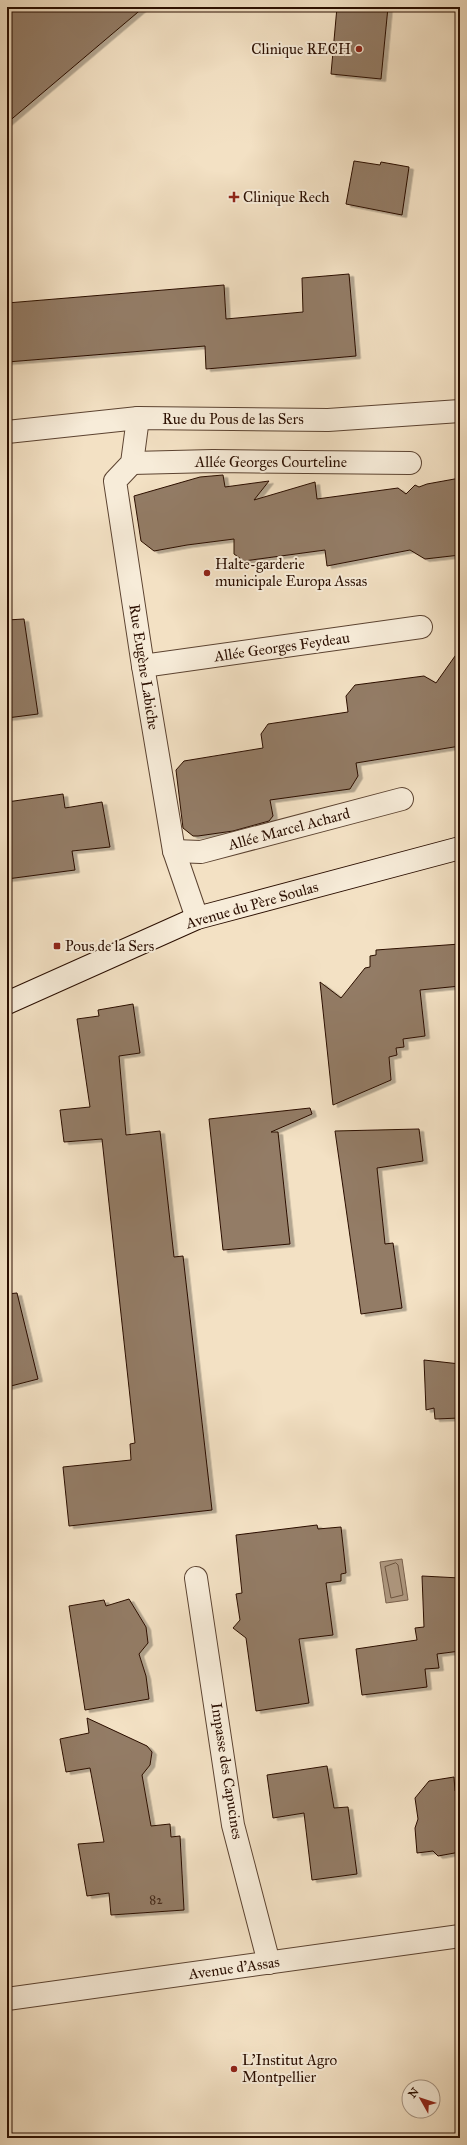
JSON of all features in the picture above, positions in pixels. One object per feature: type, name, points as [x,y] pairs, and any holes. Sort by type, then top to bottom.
[{"type":"street","name":"Rue du Pous de las Sers","points":[[7,432],[138,418],[328,420],[460,411]]},
{"type":"street","points":[[132,463],[138,418]]},
{"type":"street","name":"Allée Georges Courteline","points":[[132,463],[213,460],[410,463]]},
{"type":"street","name":"Rue Eugène Labiche","points":[[132,463],[115,481],[143,666],[174,850],[196,918]]},
{"type":"street","name":"Allée Georges Feydeau","points":[[143,666],[421,627]]},
{"type":"street","name":"Allée Marcel Achard","points":[[174,850],[201,852],[402,799]]},
{"type":"street","name":"Avenue du Père Soulas","points":[[7,1003],[196,918],[460,848]]},
{"type":"street","name":"Impasse des Capucines","points":[[196,1578],[233,1825],[266,1945],[269,1963]]},
{"type":"street","name":"Avenue d'Assas","points":[[7,1999],[460,1936]]},
{"type":"water","points":[[402,1559],[408,1600],[386,1603],[380,1562]]},
{"type":"building","points":[[7,7],[144,7],[7,123]]},
{"type":"building","name":"Clinique RECH","points":[[337,7],[388,7],[381,79],[331,74]]},
{"type":"building","points":[[354,161],[380,165],[381,162],[409,167],[402,215],[346,204]]},
{"type":"building","points":[[349,274],[356,356],[206,369],[205,346],[7,362],[7,303],[224,285],[226,319],[303,312],[302,278]]},
{"type":"building","points":[[223,475],[225,487],[269,481],[254,500],[315,482],[317,499],[398,488],[406,494],[415,485],[419,487],[427,484],[460,478],[460,555],[425,559],[410,550],[327,566],[325,550],[244,561],[234,554],[234,539],[154,551],[141,541],[134,496],[200,477]]},
{"type":"building","points":[[24,619],[38,714],[7,718],[7,620]]},
{"type":"building","points":[[460,649],[460,746],[356,763],[358,776],[350,789],[270,800],[273,816],[269,821],[233,831],[198,836],[193,836],[183,828],[176,770],[184,761],[263,748],[261,734],[268,724],[348,712],[346,696],[355,685],[424,676],[436,683]]},
{"type":"building","points":[[63,794],[65,808],[102,802],[110,847],[72,851],[75,870],[7,879],[7,802]]},
{"type":"building","points":[[460,944],[460,986],[420,990],[425,1036],[403,1039],[404,1047],[396,1048],[397,1055],[389,1057],[391,1080],[333,1105],[320,982],[341,998],[365,968],[370,967],[370,956],[376,955],[376,950]]},
{"type":"building","points":[[133,1004],[140,1053],[119,1056],[126,1135],[160,1131],[174,1257],[183,1256],[212,1510],[69,1526],[63,1467],[131,1460],[130,1444],[135,1443],[102,1139],[64,1142],[60,1110],[90,1107],[77,1019],[99,1016],[98,1010]]},
{"type":"building","points":[[310,1108],[312,1114],[271,1132],[278,1132],[290,1244],[223,1250],[209,1119]]},
{"type":"building","points":[[419,1129],[423,1161],[377,1168],[385,1244],[393,1243],[402,1308],[361,1314],[335,1131]]},
{"type":"building","points":[[17,1293],[38,1379],[7,1387],[7,1294]]},
{"type":"building","points":[[424,1360],[460,1364],[460,1418],[435,1419],[434,1408],[426,1410]]},
{"type":"building","points":[[317,1525],[318,1529],[341,1527],[346,1573],[341,1574],[341,1581],[326,1583],[333,1635],[299,1639],[309,1703],[256,1711],[246,1638],[233,1628],[240,1620],[236,1594],[242,1593],[236,1535]]},
{"type":"building","points":[[422,1576],[460,1578],[460,1651],[437,1654],[439,1668],[425,1669],[427,1687],[362,1695],[356,1649],[417,1640],[415,1628],[424,1627]]},
{"type":"building","points":[[129,1599],[146,1627],[148,1643],[139,1654],[146,1676],[149,1699],[85,1710],[69,1606],[104,1600],[106,1606]]},
{"type":"building","points":[[87,1718],[147,1746],[152,1752],[150,1765],[142,1775],[151,1826],[170,1824],[171,1837],[180,1836],[184,1910],[111,1915],[109,1893],[87,1896],[78,1844],[104,1842],[90,1768],[66,1772],[60,1739],[89,1733]]},
{"type":"building","points":[[327,1766],[334,1808],[348,1807],[357,1874],[312,1880],[304,1813],[273,1818],[267,1775]]},
{"type":"building","points":[[454,1777],[455,1791],[460,1790],[460,1852],[438,1856],[433,1851],[417,1853],[415,1828],[418,1819],[415,1798],[429,1781]]},
{"type":"place","name":"Clinique RECH","points":[[359,49]]},
{"type":"place","name":"Clinique Rech","points":[[234,197]]},
{"type":"place","name":"Halte-garderie municipale Europa Assas","points":[[207,573]]},
{"type":"place","name":"Pous de la Sers","points":[[57,946]]},
{"type":"place","name":"L'Institut Agro Montpellier","points":[[234,2069]]}]
